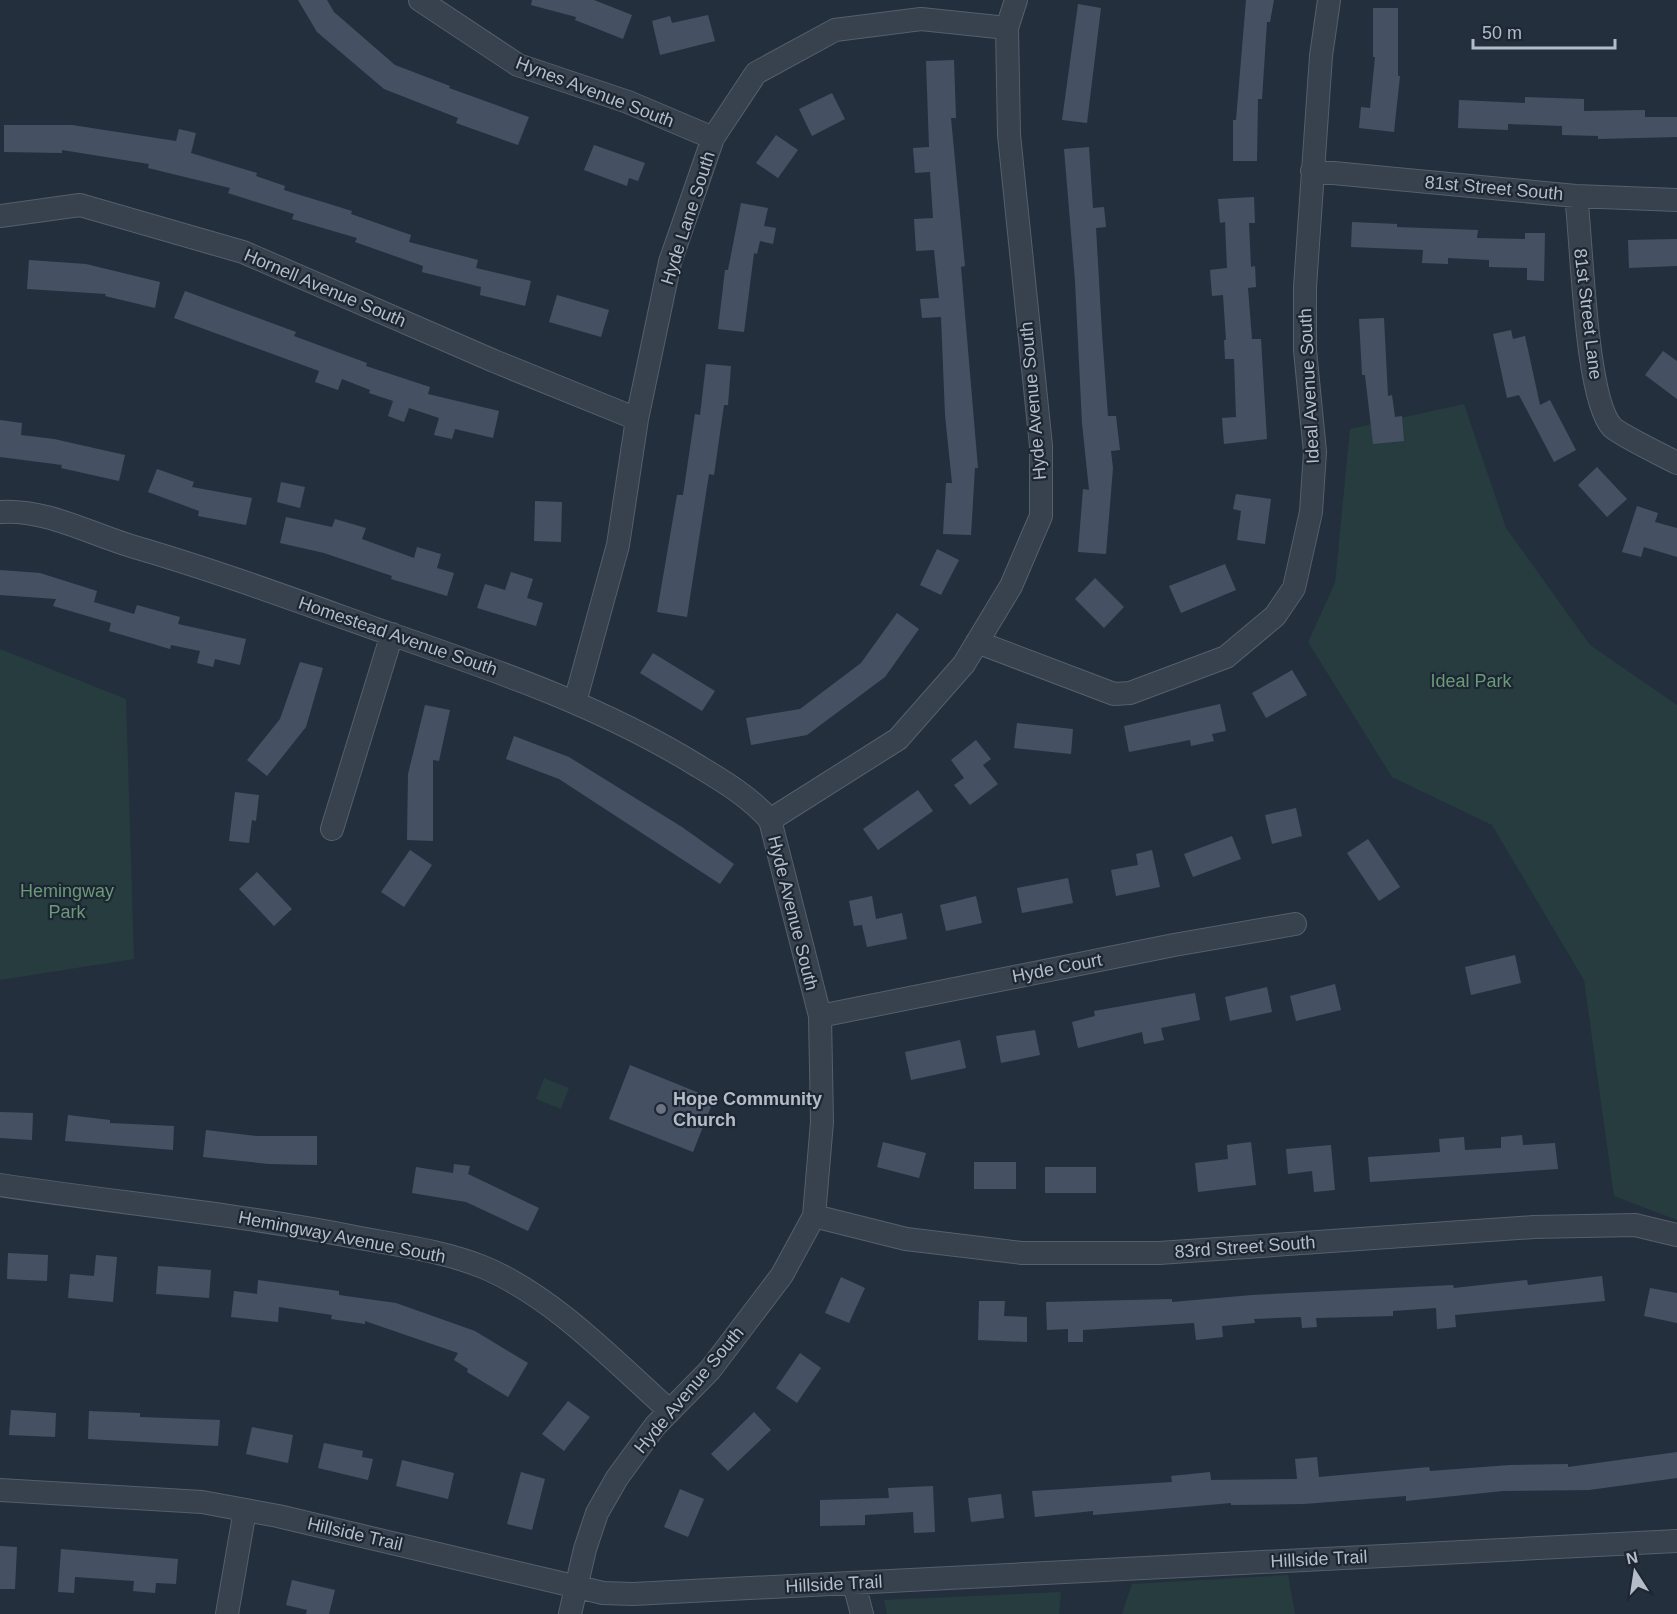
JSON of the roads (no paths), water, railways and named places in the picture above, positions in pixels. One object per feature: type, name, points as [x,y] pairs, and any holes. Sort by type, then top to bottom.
[{"type":"street","name":"Hynes Avenue South","points":[[420,0],[518,65],[628,102],[713,138]]},
{"type":"street","name":"Hyde Avenue South","points":[[570,1614],[575,1586],[597,1513],[617,1478],[655,1426],[710,1370],[782,1275],[814,1216],[822,1122],[820,1016],[770,820],[898,739],[964,664],[1011,586],[1041,516],[1041,446],[1009,135],[1007,28],[1016,0]]},
{"type":"street","name":"Ideal Avenue South","points":[[977,642],[1114,694],[1130,693],[1226,657],[1275,616],[1294,588],[1311,512],[1315,452],[1305,350],[1305,286],[1311,171],[1321,56],[1329,0]]},
{"type":"street","name":"Hyde Lane South","points":[[575,702],[618,545],[638,419],[670,262],[713,138],[756,73],[835,30],[921,19],[1007,28]]},
{"type":"street","name":"81st Street South","points":[[1311,171],[1576,196],[1677,200]]},
{"type":"street","name":"81st Street Lane","points":[[1576,196],[1591,358],[1600,399],[1612,427],[1677,463]]},
{"type":"street","name":"Hornell Avenue South","points":[[0,216],[80,205],[243,252],[494,361],[638,419]]},
{"type":"street","name":"Homestead Avenue South","points":[[0,512],[15,511],[50,517],[101,537],[183,561],[487,667],[575,702],[666,746],[723,781],[760,808],[770,820]]},
{"type":"street","points":[[332,829],[392,634]]},
{"type":"street","name":"Hyde Court","points":[[820,1016],[1174,945],[1295,924]]},
{"type":"street","name":"Hemingway Avenue South","points":[[0,1185],[274,1221],[410,1247],[483,1267],[523,1289],[578,1329],[670,1411]]},
{"type":"street","name":"83rd Street South","points":[[814,1216],[906,1239],[1022,1253],[1159,1253],[1534,1227],[1635,1225],[1677,1235]]},
{"type":"street","name":"Hillside Trail","points":[[0,1490],[168,1499],[245,1510],[603,1593],[633,1594],[1677,1541]]},
{"type":"street","points":[[227,1614],[245,1510]]},
{"type":"street","points":[[854,1584],[862,1614]]},
{"type":"place","name":"Hope Community Church","points":[[661,1109]]},
{"type":"park label","name":"Ideal Park","points":[[1471,681]]},
{"type":"park label","name":"Hemingway Park","points":[[67,901]]}]
